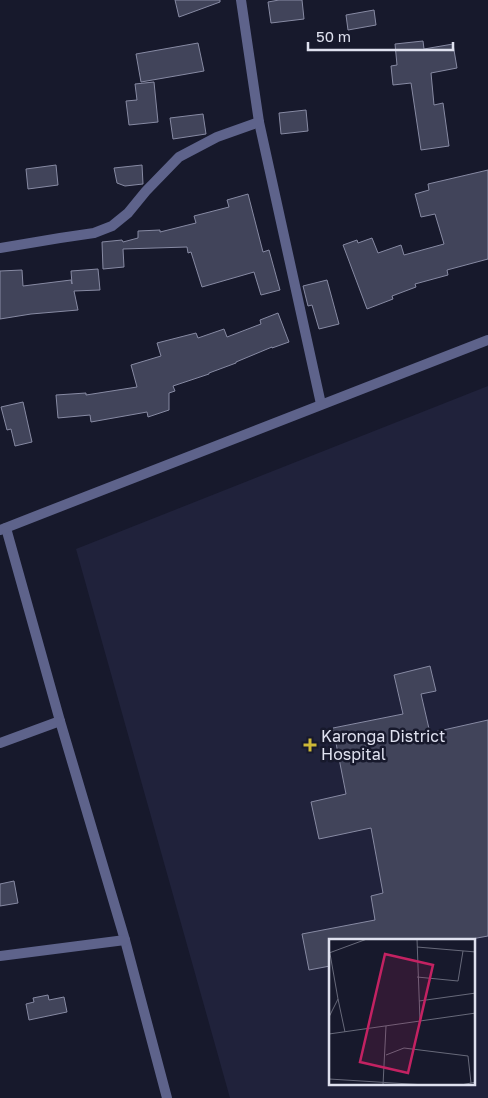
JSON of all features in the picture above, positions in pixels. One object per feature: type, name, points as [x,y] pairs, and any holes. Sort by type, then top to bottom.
[{"type":"street","points":[[241,0],[259,122],[321,404]]},
{"type":"street","points":[[0,248],[94,233],[112,226],[128,213],[146,191],[179,158],[217,136],[259,122]]},
{"type":"street","points":[[167,1098],[125,940],[3,529],[488,340]]},
{"type":"street","points":[[0,743],[60,721]]},
{"type":"street","points":[[0,956],[125,940]]},
{"type":"shaded area","name":"Karonga District Hospital","points":[[488,386],[488,1098],[230,1098],[76,549]]},
{"type":"building","points":[[175,0],[220,0],[220,2],[179,17]]},
{"type":"building","points":[[302,0],[304,19],[271,23],[268,2]]},
{"type":"building","points":[[374,10],[376,25],[348,30],[346,15]]},
{"type":"building","points":[[423,41],[424,49],[453,44],[457,68],[431,73],[434,105],[443,103],[449,146],[421,150],[411,83],[393,85],[391,66],[397,65],[395,44]]},
{"type":"building","points":[[198,43],[204,71],[141,82],[136,54]]},
{"type":"building","points":[[154,82],[158,122],[129,125],[126,101],[137,100],[135,84]]},
{"type":"building","points":[[306,110],[308,131],[281,134],[279,113]]},
{"type":"building","points":[[203,114],[206,134],[173,139],[170,118]]},
{"type":"building","points":[[56,165],[58,185],[28,189],[26,169]]},
{"type":"building","points":[[142,165],[143,184],[125,186],[117,183],[114,168]]},
{"type":"building","points":[[488,170],[488,259],[447,270],[448,275],[415,284],[416,287],[392,296],[393,299],[367,309],[343,245],[357,240],[358,243],[372,238],[378,253],[401,245],[404,255],[444,244],[435,214],[421,217],[415,194],[429,190],[428,184]]},
{"type":"building","points":[[248,194],[263,252],[269,250],[280,290],[261,295],[254,272],[202,287],[191,252],[188,253],[187,247],[123,249],[124,267],[103,269],[102,242],[122,240],[123,242],[138,238],[138,231],[160,230],[160,232],[196,223],[194,216],[229,207],[227,200]]},
{"type":"building","points":[[98,269],[100,290],[74,291],[78,310],[0,319],[0,271],[22,270],[23,286],[71,280],[72,284],[71,271]]},
{"type":"building","points":[[327,280],[339,324],[319,329],[312,305],[308,306],[303,286]]},
{"type":"building","points":[[278,313],[289,342],[272,347],[209,374],[173,386],[175,391],[169,393],[169,410],[148,417],[147,412],[91,422],[90,415],[58,418],[56,395],[86,393],[86,395],[137,387],[131,365],[161,356],[157,343],[196,333],[198,338],[224,329],[227,337],[261,324],[260,320]]},
{"type":"building","points":[[23,402],[32,442],[15,446],[11,429],[7,430],[1,407]]},
{"type":"building","points":[[430,666],[436,691],[421,694],[430,733],[488,720],[488,936],[472,939],[329,939],[329,966],[309,970],[302,934],[375,920],[371,896],[383,893],[371,828],[319,839],[311,802],[346,794],[333,728],[403,714],[394,675]]},
{"type":"building","points":[[14,881],[18,903],[0,906],[0,884]]},
{"type":"building","points":[[48,995],[49,1000],[64,997],[67,1012],[29,1020],[26,1004],[34,1002],[33,998]]},
{"type":"place","name":"Karonga District Hospital","points":[[310,745]]}]
